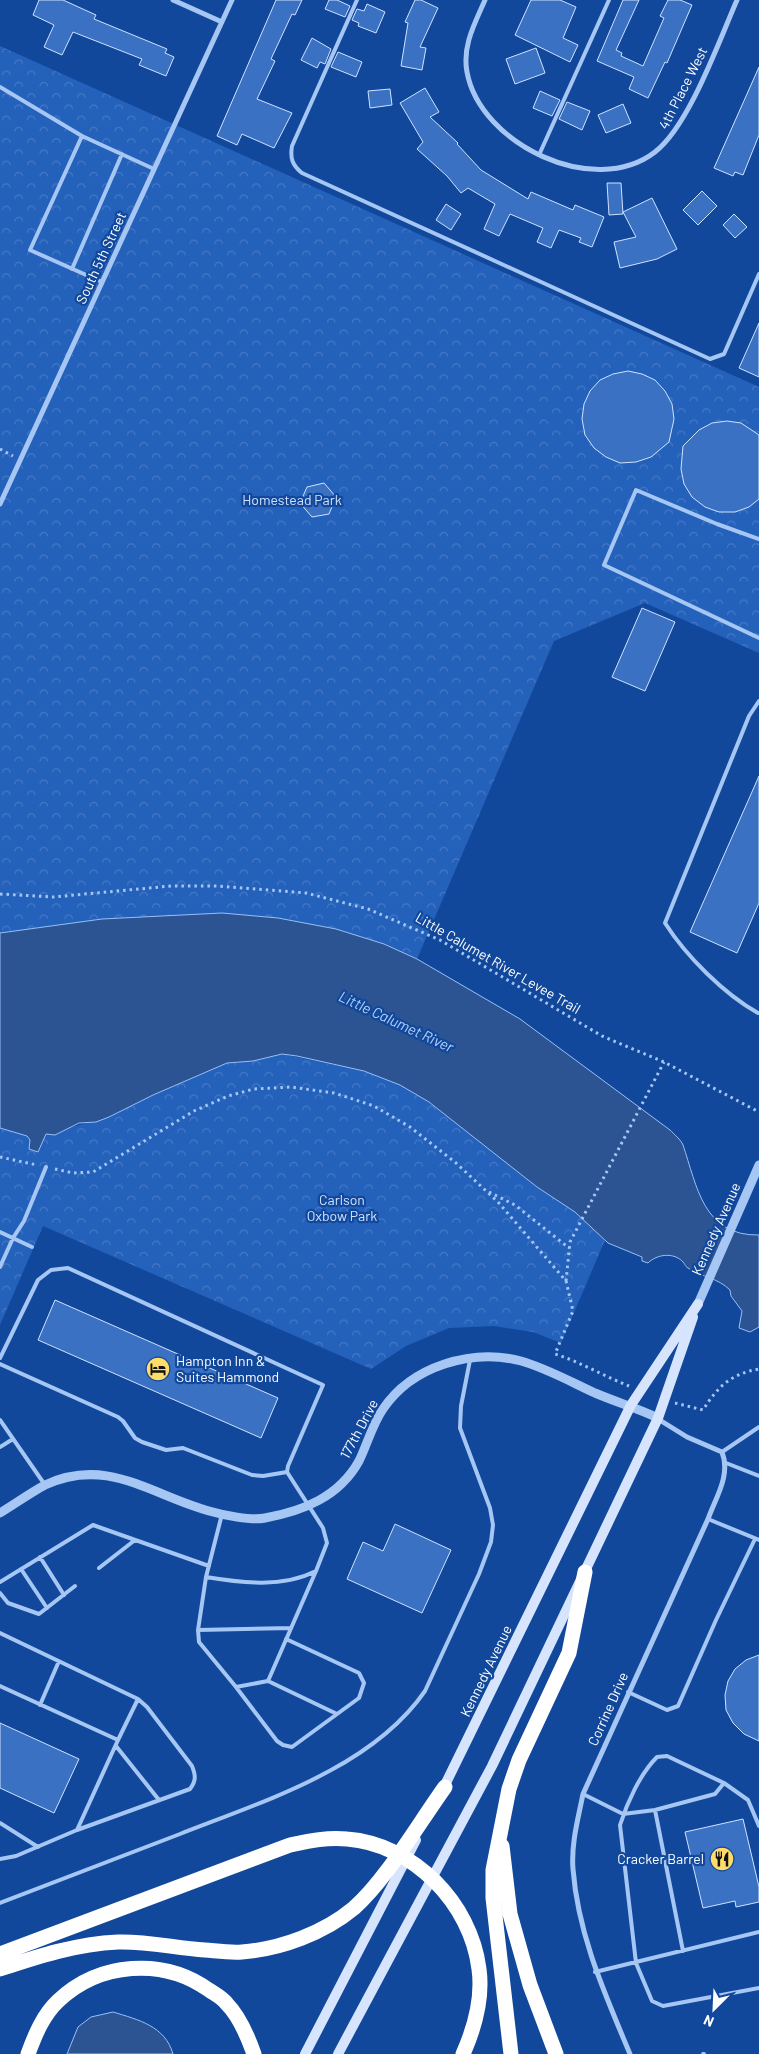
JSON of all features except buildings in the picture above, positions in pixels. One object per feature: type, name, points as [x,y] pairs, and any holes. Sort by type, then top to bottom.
[{"type":"highway","points":[[511,2054],[493,1898],[493,1870],[500,1826],[509,1789],[519,1760],[569,1653],[585,1572]]},
{"type":"highway","points":[[0,1969],[76,1946],[128,1942],[241,1952],[271,1948],[301,1938],[328,1925],[354,1908],[378,1881],[444,1787]]},
{"type":"highway","points":[[500,1826],[510,1914],[530,1985],[556,2054]]},
{"type":"highway","points":[[0,1954],[290,1845],[319,1839],[348,1839],[376,1845],[400,1855],[426,1872],[449,1897],[464,1919],[479,1968],[479,1992],[476,2024],[463,2054]]},
{"type":"highway","points":[[28,2054],[37,2030],[57,2001],[86,1980],[117,1969],[158,1968],[194,1979],[227,2003],[248,2034],[254,2054]]},
{"type":"main road","name":"Kennedy Avenue","points":[[305,2054],[444,1787],[631,1405],[698,1304]]},
{"type":"main road","name":"Kennedy Avenue","points":[[338,2054],[492,1766],[658,1418],[698,1304]]},
{"type":"street","points":[[173,0],[222,22]]},
{"type":"street","name":"South 5th Street","points":[[0,504],[232,0]]},
{"type":"street","name":"4th Place West","points":[[486,0],[472,30],[467,48],[467,71],[474,94],[493,121],[517,141],[539,155],[565,166],[595,170],[625,166],[653,154],[669,140],[682,121],[737,0]]},
{"type":"street","name":"Kennedy Avenue","points":[[698,1304],[759,1165]]},
{"type":"street","name":"177th Drive","points":[[0,1513],[46,1485],[86,1474],[112,1475],[196,1508],[222,1514],[262,1519],[309,1506],[325,1498],[344,1481],[358,1462],[382,1410],[398,1391],[417,1376],[459,1359],[501,1357],[522,1361],[609,1399],[631,1405],[658,1418]]},
{"type":"street","points":[[658,1418],[687,1437],[722,1452],[726,1463]]},
{"type":"street","name":"Corrine Drive","points":[[630,2054],[595,1972],[581,1919],[573,1868],[575,1833],[583,1794],[708,1519],[726,1474],[726,1463]]},
{"type":"lane","points":[[357,0],[292,146],[290,156],[294,167],[302,173],[710,359],[724,354],[759,274]]},
{"type":"lane","points":[[539,155],[609,0]]},
{"type":"lane","points":[[0,87],[82,136],[154,169]]},
{"type":"lane","points":[[82,136],[30,250],[102,282]]},
{"type":"lane","points":[[72,269],[122,154]]},
{"type":"lane","points":[[759,539],[717,524],[636,490],[604,565],[759,638]]},
{"type":"lane","points":[[759,701],[749,716],[665,923],[682,946],[715,980],[740,1002],[759,1013]]},
{"type":"lane","points":[[0,1267],[13,1238],[24,1221],[46,1167]]},
{"type":"lane","points":[[0,1232],[32,1247]]},
{"type":"lane","points":[[0,1358],[23,1307],[38,1280],[51,1270],[68,1268],[322,1386],[287,1472],[323,1528],[327,1543],[268,1681]]},
{"type":"lane","points":[[0,1903],[307,1785],[384,1736],[414,1706],[429,1682],[479,1574],[491,1542],[493,1525],[490,1508],[460,1428],[461,1406],[471,1358]]},
{"type":"lane","points":[[0,1364],[118,1417],[135,1438],[157,1448],[166,1450],[183,1448],[252,1475],[263,1476],[287,1472]]},
{"type":"lane","points":[[0,1420],[46,1485]]},
{"type":"lane","points":[[722,1452],[759,1427]]},
{"type":"lane","points":[[0,1447],[13,1439]]},
{"type":"lane","points":[[726,1463],[759,1476]]},
{"type":"lane","points":[[222,1514],[206,1577],[198,1630],[199,1642],[205,1652],[236,1687],[283,1746],[292,1747],[359,1698],[364,1683],[359,1673],[286,1639]]},
{"type":"lane","points":[[628,1692],[668,1710],[678,1706],[716,1620],[757,1539],[708,1519]]},
{"type":"lane","points":[[0,1582],[93,1525],[209,1566]]},
{"type":"lane","points":[[99,1568],[135,1540]]},
{"type":"lane","points":[[40,1557],[64,1595]]},
{"type":"lane","points":[[21,1569],[47,1608]]},
{"type":"lane","points":[[206,1577],[249,1583],[302,1578],[316,1571]]},
{"type":"lane","points":[[0,1593],[8,1603],[39,1614],[75,1586]]},
{"type":"lane","points":[[198,1630],[291,1628]]},
{"type":"lane","points":[[0,1633],[138,1699],[147,1707],[196,1775],[195,1782],[190,1790],[77,1830],[16,1856],[0,1859]]},
{"type":"lane","points":[[40,1704],[59,1661]]},
{"type":"lane","points":[[236,1687],[268,1681],[337,1714]]},
{"type":"lane","points":[[0,1686],[118,1740]]},
{"type":"lane","points":[[77,1830],[138,1699]]},
{"type":"lane","points":[[116,1746],[159,1800]]},
{"type":"lane","points":[[759,1826],[748,1800],[724,1783],[667,1756],[657,1757],[649,1765],[623,1814],[620,1826],[636,1963],[652,2001],[663,2006],[759,1988]]},
{"type":"lane","points":[[583,1794],[623,1814],[655,1810],[716,1794],[724,1783]]},
{"type":"lane","points":[[655,1810],[683,1951]]},
{"type":"lane","points":[[0,1823],[38,1847]]},
{"type":"lane","points":[[595,1972],[759,1932]]},
{"type":"path","name":"Little Calumet River Levee Trail","points":[[0,894],[53,896],[171,886],[218,886],[259,888],[338,900],[368,909],[420,929],[602,1036],[664,1062],[759,1112]]},
{"type":"path","points":[[615,1381],[576,1361],[555,1354],[573,1311],[566,1281],[569,1248],[570,1242],[664,1062]]},
{"type":"path","points":[[0,1157],[73,1172],[93,1172],[194,1111],[228,1096],[254,1089],[291,1087],[334,1093],[374,1106],[410,1127],[456,1163],[533,1241],[566,1281]]},
{"type":"path","points":[[484,1190],[515,1205],[569,1248]]},
{"type":"path","points":[[693,1406],[703,1410],[719,1387],[729,1378],[759,1369]]},
{"type":"green space","name":"Homestead Park","points":[[0,46],[759,387],[759,653],[645,603],[554,641],[417,959],[384,944],[336,929],[278,918],[222,913],[102,919],[0,933]]},
{"type":"green space","name":"Carlson Oxbow Park","points":[[282,1054],[364,1071],[400,1085],[429,1102],[537,1187],[575,1212],[605,1240],[561,1343],[533,1332],[494,1326],[449,1328],[406,1346],[371,1369],[43,1226],[0,1325],[0,1128],[27,1136],[30,1140],[29,1145],[44,1139],[46,1134],[109,1117],[153,1095],[227,1063],[253,1061]]},
{"type":"water","name":"Little Calumet River","points":[[222,913],[278,918],[336,929],[384,944],[417,959],[520,1019],[670,1130],[683,1145],[698,1192],[714,1218],[725,1227],[740,1233],[759,1235],[759,1327],[750,1332],[739,1328],[742,1311],[731,1296],[730,1290],[725,1286],[688,1268],[675,1257],[661,1256],[648,1263],[642,1261],[642,1257],[608,1243],[575,1212],[537,1187],[429,1102],[400,1085],[364,1071],[282,1054],[253,1061],[227,1063],[153,1095],[109,1117],[96,1122],[79,1123],[55,1135],[46,1134],[38,1152],[29,1149],[30,1140],[27,1136],[0,1128],[0,933],[102,919]]},
{"type":"water","points":[[113,2012],[150,2026],[164,2037],[173,2054],[67,2054],[78,2027],[91,2017]]},
{"type":"place","name":"Hampton Inn & Suites Hammond","points":[[158,1369]]},
{"type":"place","name":"Cracker Barrel","points":[[722,1859]]}]
